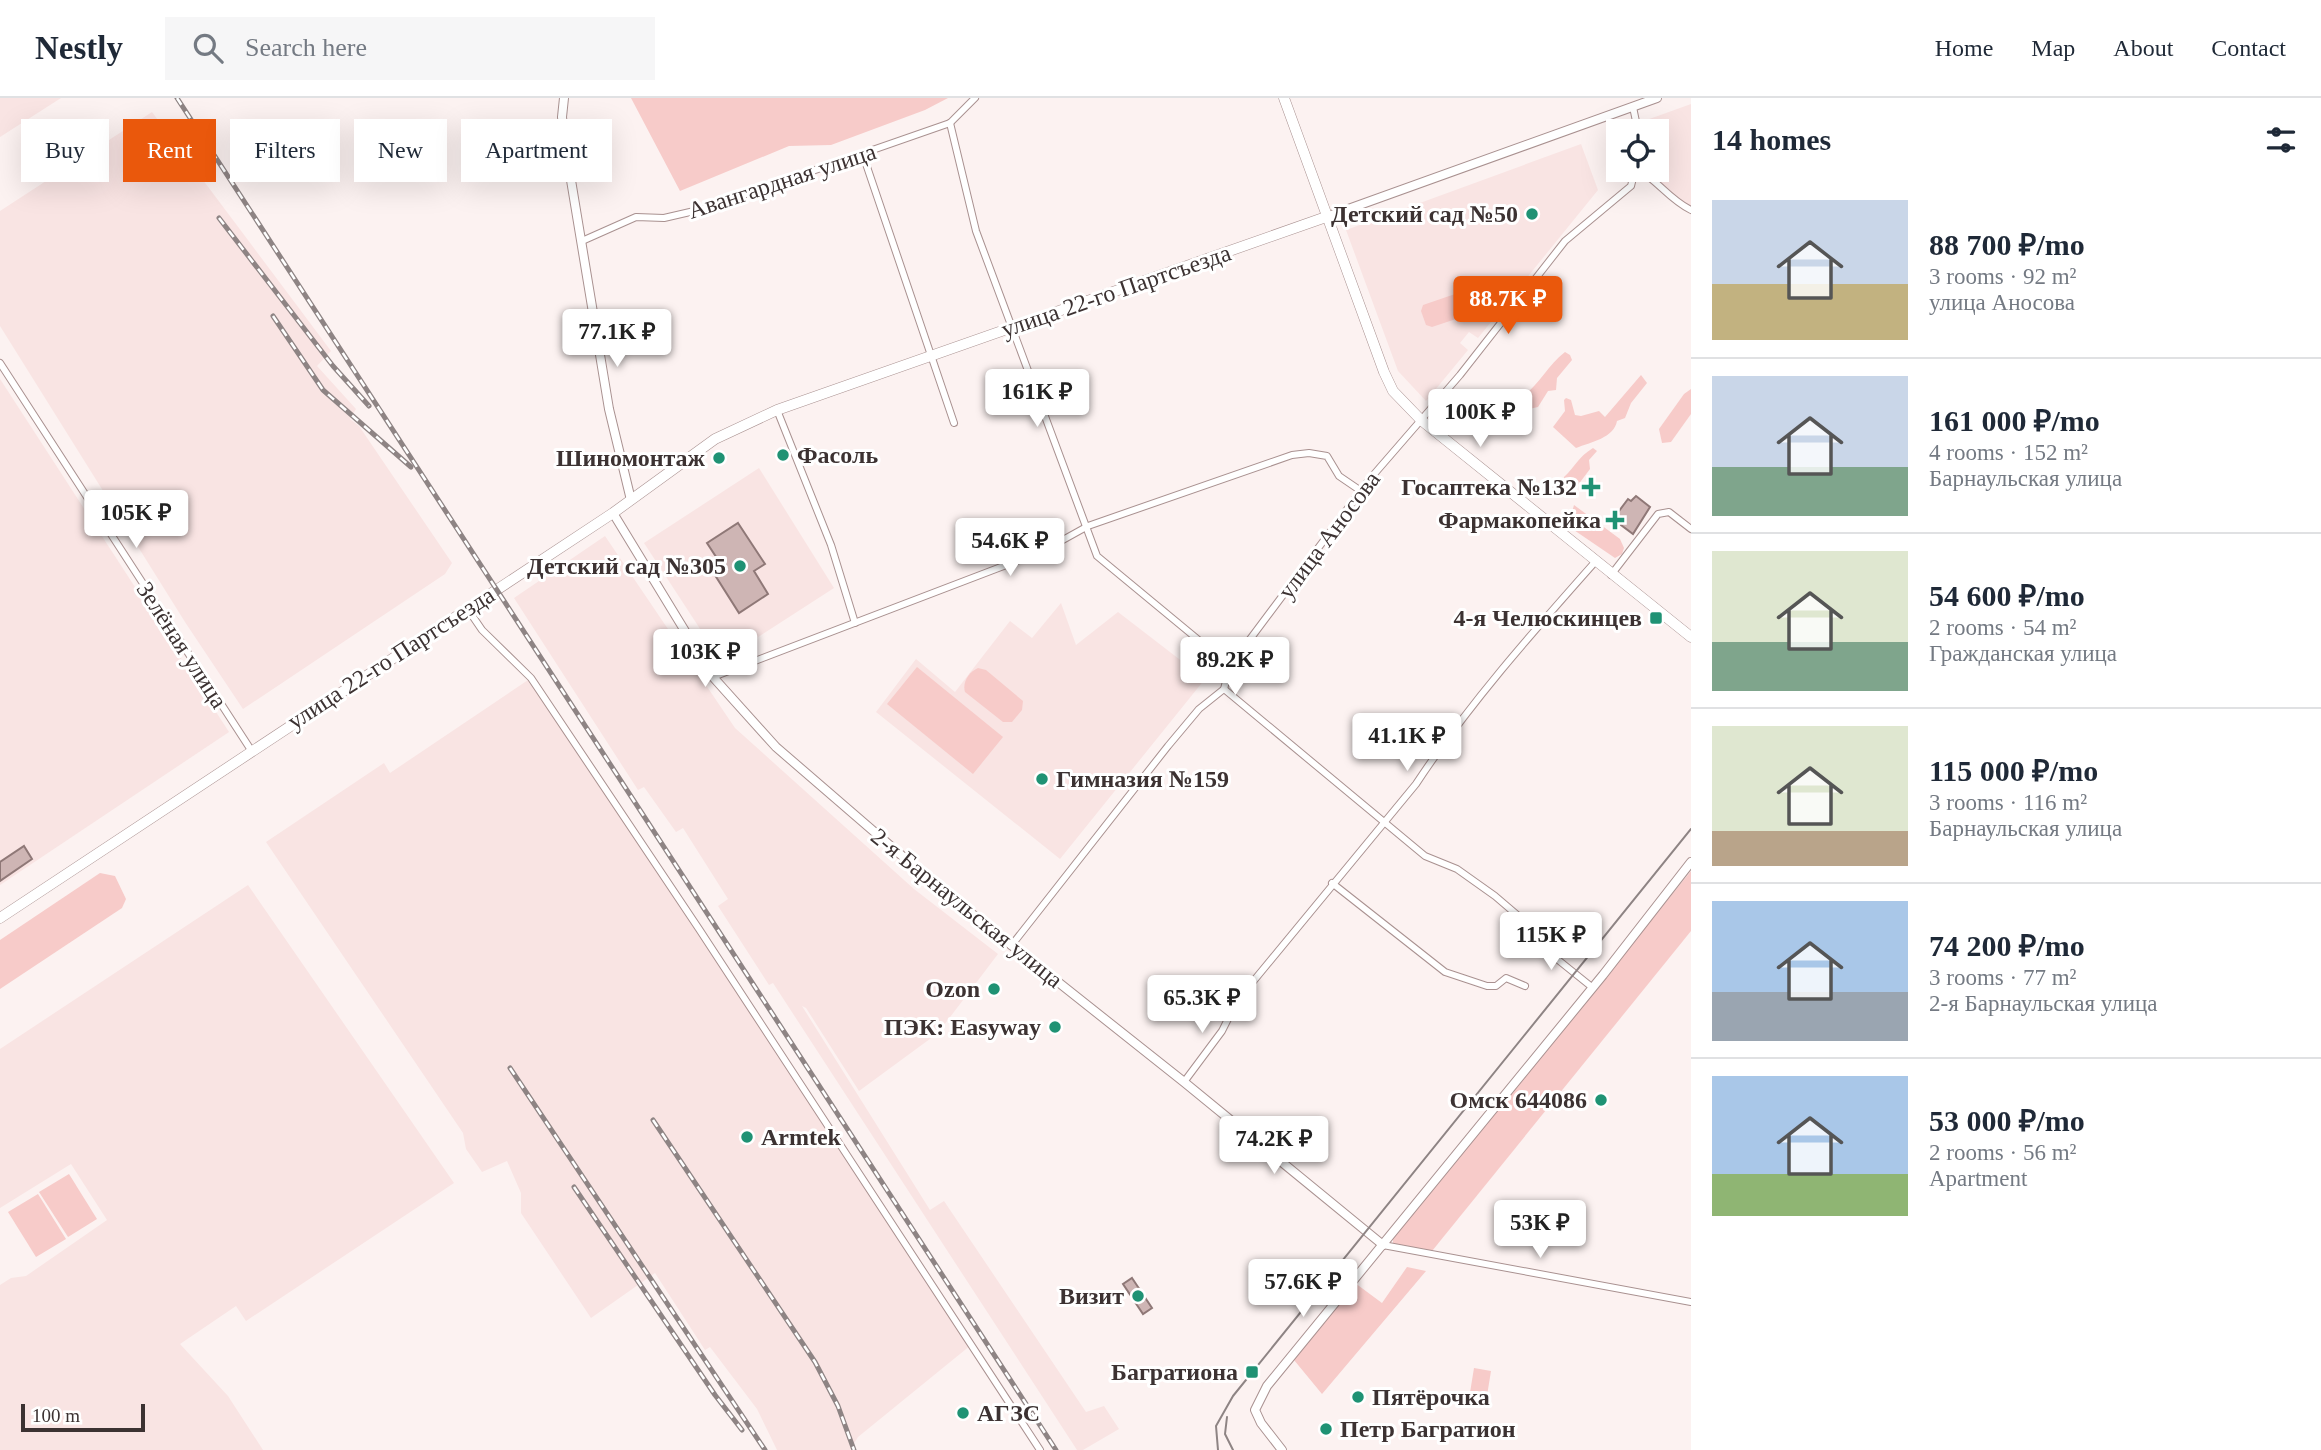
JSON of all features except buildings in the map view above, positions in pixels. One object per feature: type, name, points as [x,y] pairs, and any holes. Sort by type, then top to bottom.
[{"type":"main road","points":[[1284,98],[1388,382],[1404,405],[1691,637]]},
{"type":"main road","name":"улица 22-го Партсъезда","points":[[0,918],[613,513],[715,439],[777,410],[1326,217]]},
{"type":"street","points":[[564,98],[562,117],[609,409],[631,500]]},
{"type":"street","name":"Авангардная улица","points":[[582,242],[636,216],[664,218],[703,209],[863,155],[950,123],[975,98]]},
{"type":"street","name":"улица 22-го Партсъезда","points":[[1326,217],[1636,103],[1657,98]]},
{"type":"street","points":[[950,123],[976,231],[1097,556],[1230,666]]},
{"type":"street","points":[[863,155],[954,423]]},
{"type":"street","name":"улица Аносова","points":[[1224,689],[1230,666],[1361,491],[1565,242],[1632,182]]},
{"type":"street","points":[[1654,182],[1675,201],[1691,210]]},
{"type":"street","name":"Зелёная улица","points":[[0,363],[251,750]]},
{"type":"street","points":[[777,410],[831,545],[855,623]]},
{"type":"street","points":[[713,677],[1043,551],[1088,526],[1292,455],[1309,453],[1327,456],[1339,476],[1361,491]]},
{"type":"street","points":[[1611,575],[1658,514],[1669,512],[1691,528]]},
{"type":"street","name":"2-я Барнаульская улица","points":[[613,513],[713,677],[776,747],[937,886],[1184,1082],[1383,1245]]},
{"type":"street","points":[[1184,1082],[1222,1031],[1237,1001],[1383,821],[1409,793],[1437,753],[1535,630],[1595,562]]},
{"type":"street","points":[[467,608],[482,630],[531,678],[1040,1450]]},
{"type":"street","points":[[1011,946],[1168,746],[1199,709],[1224,689],[1425,856],[1457,869],[1495,896],[1536,931],[1552,956],[1593,988]]},
{"type":"street","points":[[1282,1450],[1257,1417],[1255,1410],[1257,1402],[1282,1366],[1593,988],[1691,862]]},
{"type":"street","points":[[1332,883],[1445,972],[1487,986],[1496,986],[1506,978],[1525,986]]},
{"type":"street","points":[[1383,1245],[1691,1302]]},
{"type":"shaded area","points":[[0,98],[61,98],[28,119],[21,119],[21,124],[0,137]]},
{"type":"shaded area","points":[[631,98],[948,98],[925,110],[831,145],[789,146],[680,191]]},
{"type":"shaded area","points":[[1691,104],[1691,214],[1655,182],[1669,182],[1669,119],[1649,119]]},
{"type":"shaded area","points":[[152,112],[157,119],[141,119]]},
{"type":"shaded area","points":[[123,131],[123,182],[204,182],[331,351],[317,366],[356,409],[350,419],[359,426],[452,563],[445,574],[243,709],[185,622],[0,326],[0,211],[45,182],[109,182],[109,140]]},
{"type":"shaded area","points":[[1581,144],[1598,190],[1478,338],[1469,332],[1460,343],[1468,350],[1426,401],[1398,371],[1346,230]]},
{"type":"shaded area","points":[[1458,293],[1464,298],[1468,312],[1465,316],[1432,327],[1426,325],[1421,311],[1423,305]]},
{"type":"shaded area","points":[[1565,352],[1572,360],[1557,378],[1556,390],[1548,391],[1538,407],[1529,409],[1521,405],[1520,398]]},
{"type":"shaded area","points":[[1641,375],[1647,383],[1631,403],[1625,418],[1617,421],[1607,435],[1576,448],[1553,427],[1565,411],[1566,398],[1571,400],[1575,415],[1599,411],[1605,417]]},
{"type":"shaded area","points":[[0,379],[229,732],[0,885]]},
{"type":"shaded area","points":[[1691,389],[1691,414],[1671,442],[1662,443],[1659,429],[1684,394]]},
{"type":"shaded area","points":[[1593,448],[1597,451],[1589,460],[1590,469],[1575,489],[1567,491],[1564,477]]},
{"type":"shaded area","name":"Детский сад №305","points":[[759,468],[834,588],[721,661],[644,543]]},
{"type":"shaded area","points":[[1574,505],[1620,539],[1624,548],[1622,554],[1615,558],[1568,526]]},
{"type":"shaded area","points":[[605,536],[735,728],[914,889],[998,954],[938,1033],[859,1091],[806,1008],[802,1006],[930,1210],[944,1201],[1086,1412],[1104,1406],[1119,1429],[1083,1450],[1077,1450],[773,983],[769,985],[718,906],[728,899],[683,828],[676,832],[644,787],[638,790],[514,598]]},
{"type":"shaded area","name":"Гимназия №159","points":[[1061,603],[1076,645],[1118,612],[1205,679],[1060,859],[876,712],[916,659],[955,692],[1010,621],[1032,638]]},
{"type":"shaded area","points":[[917,667],[1003,737],[973,774],[887,704]]},
{"type":"shaded area","points":[[978,668],[986,670],[1023,701],[1022,710],[1012,722],[1003,722],[965,692],[967,678]]},
{"type":"shaded area","points":[[531,678],[971,1345],[858,1437],[850,1450],[777,1450],[757,1409],[710,1347],[705,1350],[655,1273],[591,1318],[521,1213],[521,1193],[507,1161],[482,1172],[466,1149],[463,1133],[266,842],[384,763],[390,773]]},
{"type":"shaded area","points":[[1691,871],[1691,931],[1428,1256],[1393,1244],[1393,1236]]},
{"type":"shaded area","points":[[100,873],[115,876],[126,899],[122,908],[0,989],[0,940]]},
{"type":"shaded area","points":[[248,885],[454,1183],[246,1321],[236,1306],[180,1344],[228,1396],[263,1450],[0,1450],[0,1285],[11,1278],[26,1276],[107,1220],[71,1164],[0,1208],[0,1049]]},
{"type":"shaded area","points":[[69,1174],[97,1219],[68,1237],[39,1192]]},
{"type":"shaded area","points":[[38,1194],[66,1239],[36,1257],[8,1212]]},
{"type":"shaded area","points":[[1407,1267],[1426,1271],[1322,1394],[1294,1360],[1355,1283],[1382,1303]]},
{"type":"shaded area","points":[[1474,1368],[1491,1371],[1485,1408],[1468,1405]]},
{"type":"tram line","points":[[1218,1450],[1216,1426],[1233,1396],[1691,829]]},
{"type":"tram line","points":[[1227,1417],[1225,1434],[1233,1450]]},
{"type":"railway","points":[[177,98],[1056,1450]]},
{"type":"railway","points":[[219,218],[333,366],[369,406]]},
{"type":"railway","points":[[273,316],[323,390],[411,467]]},
{"type":"railway","points":[[510,1068],[765,1450]]},
{"type":"railway","points":[[653,1120],[815,1362],[838,1406],[854,1450]]},
{"type":"railway","points":[[574,1187],[715,1395],[742,1430]]},
{"type":"place","name":"Детский сад №50","points":[[1532,214]]},
{"type":"place","name":"Фасоль","points":[[783,455]]},
{"type":"place","name":"Шиномонтаж","points":[[719,458]]},
{"type":"place","name":"Госаптека №132","points":[[1591,487]]},
{"type":"place","name":"Фармакопейка","points":[[1615,520]]},
{"type":"place","name":"Детский сад №305","points":[[740,566]]},
{"type":"place","name":"4-я Челюскинцев","points":[[1656,618]]},
{"type":"place","name":"Гимназия №159","points":[[1042,779]]},
{"type":"place","name":"Ozon","points":[[994,989]]},
{"type":"place","name":"ПЭК: Easyway","points":[[1055,1027]]},
{"type":"place","name":"Омск 644086","points":[[1601,1100]]},
{"type":"place","name":"Armtek","points":[[747,1137]]},
{"type":"place","name":"Визит","points":[[1138,1296]]},
{"type":"place","name":"Багратиона","points":[[1252,1372]]},
{"type":"place","name":"Пятёрочка","points":[[1358,1397]]},
{"type":"place","name":"АГЗС","points":[[963,1413]]},
{"type":"place","name":"Петр Багратион","points":[[1326,1429]]}]
